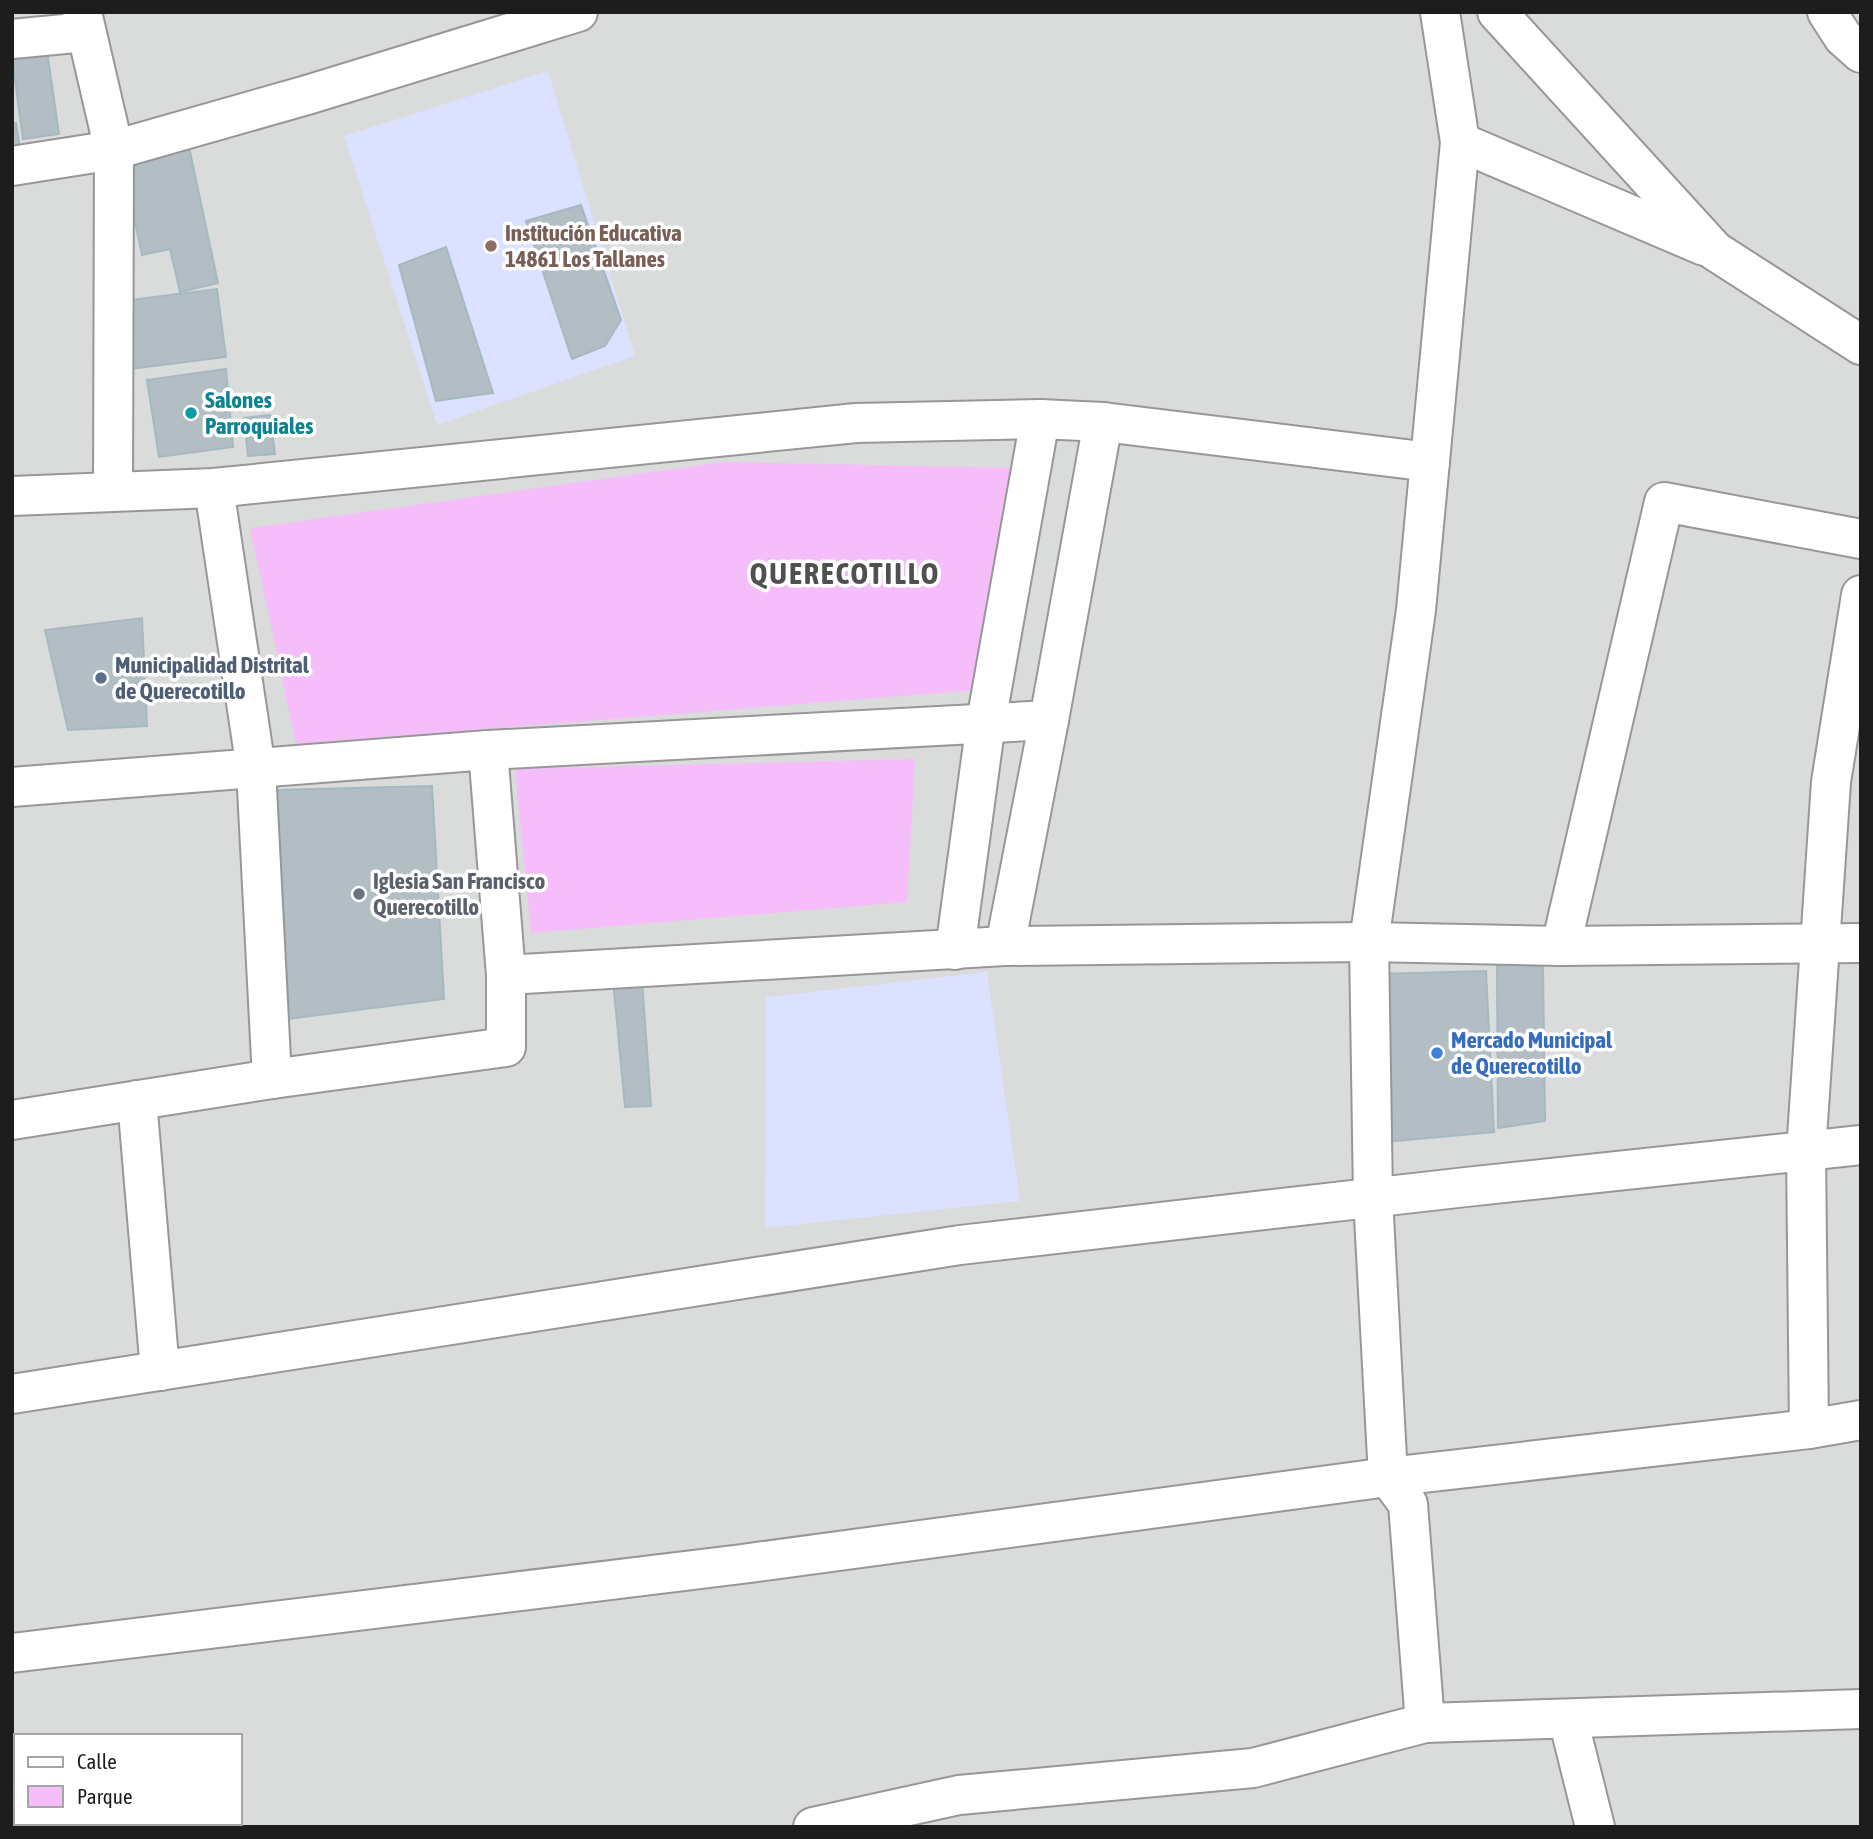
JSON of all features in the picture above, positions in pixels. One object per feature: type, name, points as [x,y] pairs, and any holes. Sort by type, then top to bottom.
[{"type":"street","points":[[12,166],[114,149],[307,95],[578,12]]},
{"type":"street","points":[[1425,1723],[1408,1504],[1388,1477],[1373,1198],[1368,942],[1416,610],[1460,142],[1440,12]]},
{"type":"street","points":[[1497,12],[1715,251]]},
{"type":"street","points":[[1828,12],[1843,37],[1861,53]]},
{"type":"street","points":[[12,39],[84,22],[114,149],[113,491]]},
{"type":"street","points":[[1460,142],[1715,251],[1861,345]]},
{"type":"street","points":[[12,496],[214,488],[856,423],[1040,419],[1103,422],[1430,462]]},
{"type":"street","points":[[955,950],[986,722],[1040,419]]},
{"type":"street","points":[[1005,946],[1103,422]]},
{"type":"street","points":[[214,488],[256,769],[272,1079]]},
{"type":"street","points":[[1560,946],[1664,502],[1861,539]]},
{"type":"street","points":[[1809,1429],[1806,1152],[1831,782],[1861,595]]},
{"type":"street","points":[[12,787],[488,750],[1049,720]]},
{"type":"street","points":[[12,1120],[272,1079],[506,1047],[506,975],[488,750]]},
{"type":"street","points":[[506,975],[1005,946],[1368,942],[1560,946],[1861,943]]},
{"type":"street","points":[[137,1100],[160,1371]]},
{"type":"street","points":[[12,1394],[960,1245],[1861,1145]]},
{"type":"street","points":[[12,1653],[742,1564],[1388,1477],[1809,1429],[1861,1420]]},
{"type":"street","points":[[813,1827],[960,1811],[1252,1768],[1425,1723],[1861,1709]]},
{"type":"street","points":[[1568,1719],[1595,1827]]},
{"type":"shaded area","points":[[12,12],[1861,12],[1861,1827],[12,1827]]},
{"type":"shaded area","name":"Institución Educativa 14861 Los Tallanes","points":[[548,71],[635,356],[437,425],[344,136]]},
{"type":"shaded area","points":[[987,972],[1020,1201],[765,1228],[766,997]]},
{"type":"green space","points":[[724,462],[1016,468],[978,690],[296,744],[250,528]]},
{"type":"green space","points":[[915,759],[907,902],[531,933],[515,769]]},
{"type":"building","points":[[46,44],[59,134],[23,139],[12,58]]},
{"type":"building","points":[[16,123],[20,149],[12,151],[12,124]]},
{"type":"building","points":[[189,147],[218,283],[180,292],[170,249],[142,255],[122,160]]},
{"type":"building","points":[[581,205],[621,320],[605,346],[572,359],[526,221]]},
{"type":"building","points":[[446,247],[493,393],[436,401],[399,265]]},
{"type":"building","points":[[217,289],[226,357],[131,369],[122,301]]},
{"type":"building","name":"Salones Parroquiales","points":[[226,369],[233,447],[159,457],[147,380]]},
{"type":"building","points":[[270,415],[275,454],[248,456],[244,418]]},
{"type":"building","name":"Municipalidad Distrital de Querecotillo","points":[[142,618],[147,726],[68,730],[45,630]]},
{"type":"building","name":"Iglesia San Francisco Querecotillo","points":[[432,786],[444,999],[287,1019],[275,790]]},
{"type":"building","points":[[1497,963],[1543,967],[1545,1121],[1498,1128]]},
{"type":"building","name":"Mercado Municipal de Querecotillo","points":[[1486,971],[1494,1132],[1385,1142],[1381,974]]},
{"type":"building","points":[[613,980],[642,981],[651,1106],[625,1107]]},
{"type":"place","name":"Institución Educativa 14861 Los Tallanes","points":[[491,246]]},
{"type":"place","name":"Salones Parroquiales","points":[[191,413]]},
{"type":"place","name":"Municipalidad Distrital de Querecotillo","points":[[101,678]]},
{"type":"place","name":"Iglesia San Francisco Querecotillo","points":[[359,894]]},
{"type":"place","name":"Mercado Municipal de Querecotillo","points":[[1437,1053]]},
{"type":"district","name":"QUERECOTILLO","points":[[845,574]]}]
